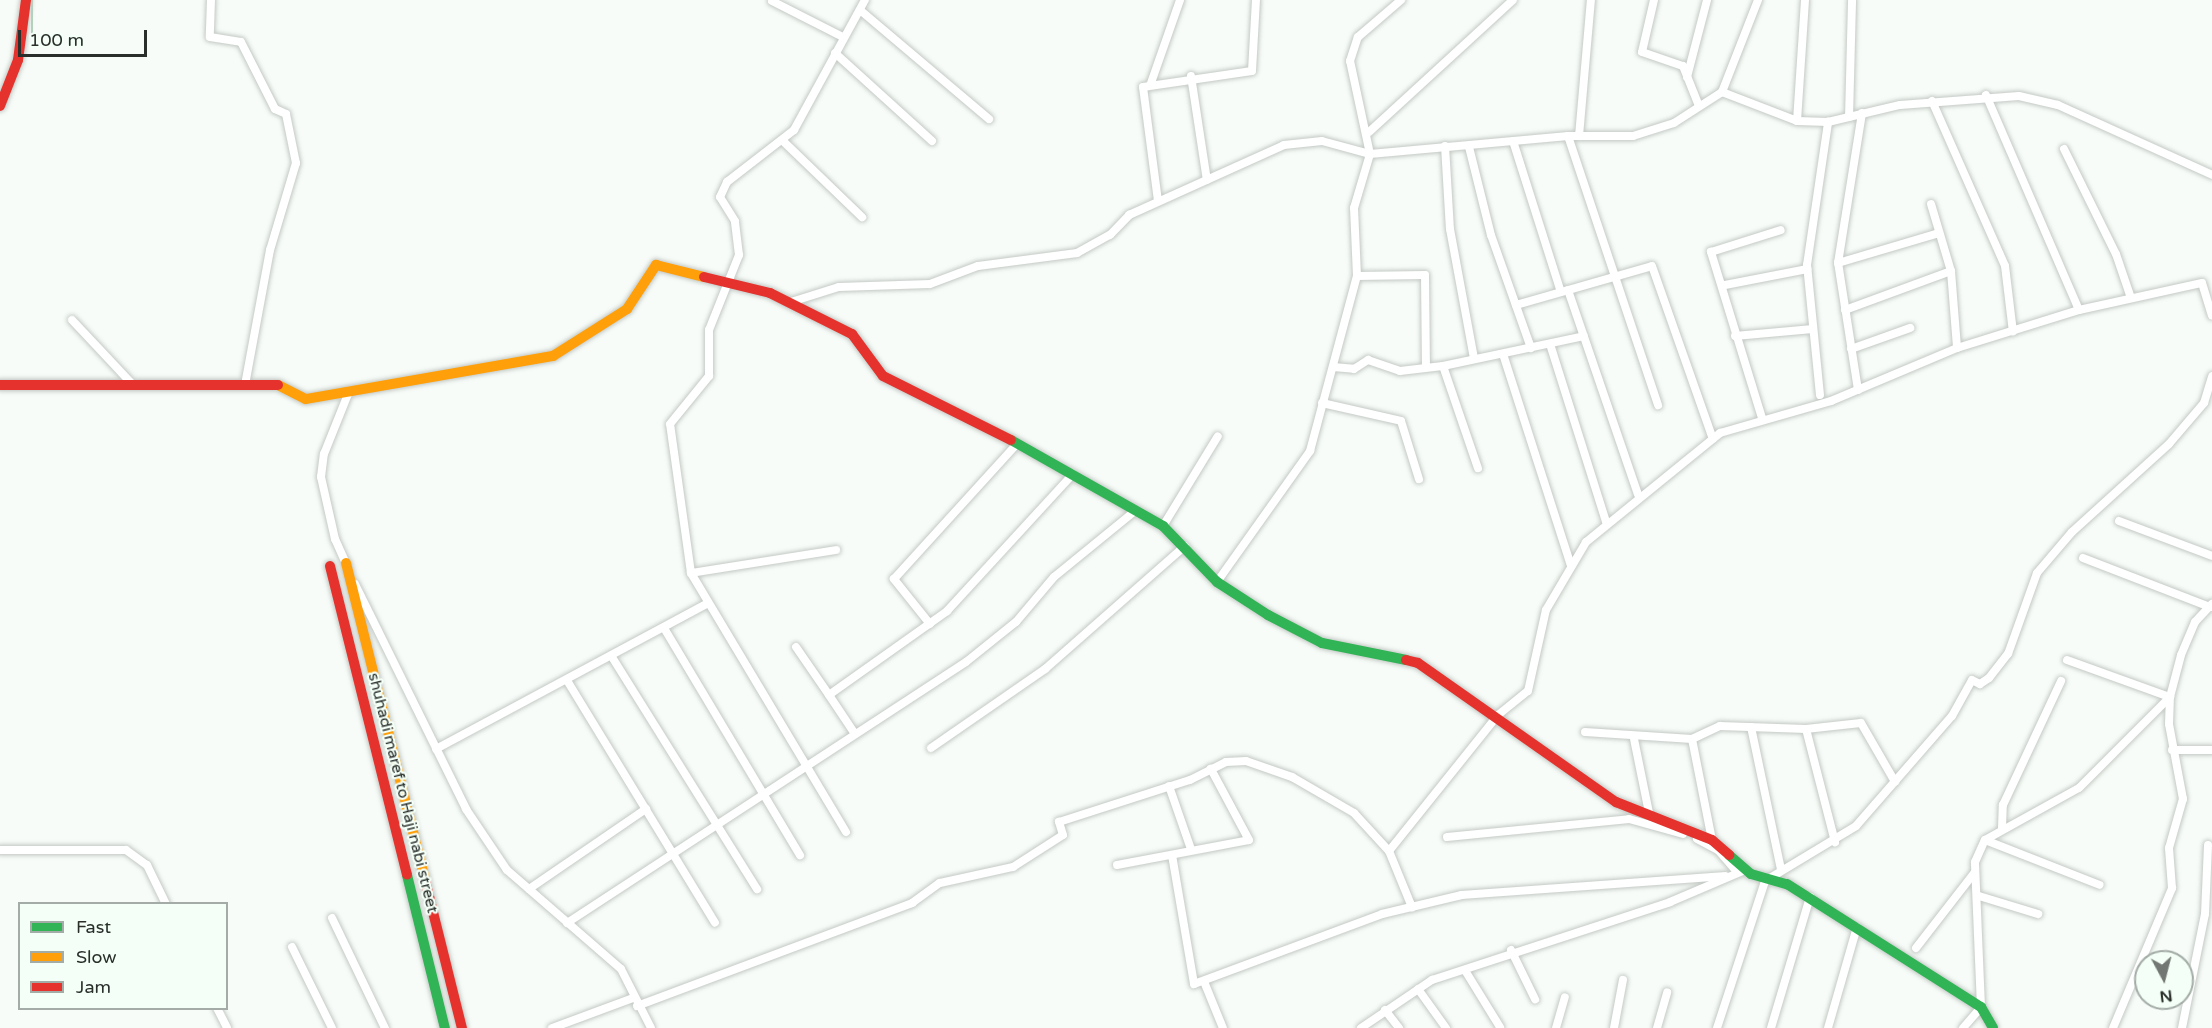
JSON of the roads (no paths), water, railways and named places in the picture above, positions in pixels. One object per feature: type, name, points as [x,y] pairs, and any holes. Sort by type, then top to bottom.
[{"type":"street","points":[[0,106],[18,60],[26,0]]},
{"type":"street","points":[[211,0],[210,37],[240,42],[275,109],[286,114],[296,163],[270,250],[246,380]]},
{"type":"street","points":[[846,832],[807,762],[706,604],[691,573],[670,424],[709,376],[709,330],[732,281],[739,255],[735,220],[720,197],[727,182],[783,141],[865,0]]},
{"type":"street","points":[[1151,83],[1180,0]]},
{"type":"street","points":[[1158,201],[1143,87],[1151,83],[1191,76],[1252,71],[1256,0]]},
{"type":"street","points":[[1217,582],[1297,477],[1311,451],[1357,276],[1354,208],[1370,154],[1369,132],[1350,61],[1358,37],[1401,0]]},
{"type":"street","points":[[1369,132],[1513,0]]},
{"type":"street","points":[[1579,136],[1591,0]]},
{"type":"street","points":[[1653,0],[1642,52],[1676,62],[1687,77],[1699,106]]},
{"type":"street","points":[[1687,77],[1707,0]]},
{"type":"street","points":[[791,302],[839,287],[930,284],[978,266],[1077,253],[1158,201],[1284,145],[1322,141],[1370,154],[1445,146],[1468,147],[1568,136],[1649,132],[1722,92],[1758,0]]},
{"type":"street","points":[[1797,121],[1805,0]]},
{"type":"street","points":[[1849,117],[1852,0]]},
{"type":"street","points":[[772,1],[843,37]]},
{"type":"street","points":[[860,10],[988,119]]},
{"type":"street","points":[[835,54],[932,141]]},
{"type":"street","points":[[1191,76],[1207,180]]},
{"type":"street","points":[[1722,92],[1797,121],[1828,122],[1862,113],[1932,101],[1986,95],[2019,96],[2058,105],[2212,175]]},
{"type":"street","points":[[1986,95],[2079,310]]},
{"type":"street","points":[[1932,101],[2005,266],[2013,332]]},
{"type":"street","points":[[1858,390],[1838,263],[1862,113]]},
{"type":"street","points":[[1820,395],[1807,269],[1828,122]]},
{"type":"street","points":[[1568,136],[1658,405]]},
{"type":"street","points":[[783,141],[862,217]]},
{"type":"street","points":[[1513,141],[1565,291],[1584,336],[1638,494]]},
{"type":"street","points":[[1445,146],[1450,229],[1474,358]]},
{"type":"street","points":[[1468,147],[1531,348]]},
{"type":"street","points":[[2064,149],[2116,254],[2131,298]]},
{"type":"street","points":[[1931,204],[1951,271],[1957,348]]},
{"type":"street","points":[[1762,418],[1712,252],[1781,230]]},
{"type":"street","points":[[1838,263],[1939,233]]},
{"type":"street","points":[[0,385],[133,385],[246,380],[270,381],[306,399],[348,394],[553,356],[627,309],[656,265],[732,281],[791,302],[852,334],[883,376],[943,402],[1163,526],[1186,545],[1217,582],[1322,643],[1418,663],[1498,715],[1630,807],[1712,840],[1741,871]]},
{"type":"street","points":[[1516,305],[1613,275],[1653,268],[1713,439]]},
{"type":"street","points":[[1725,285],[1807,269]]},
{"type":"street","points":[[1845,310],[1951,271]]},
{"type":"street","points":[[1357,276],[1425,275],[1426,368]]},
{"type":"street","points":[[1389,851],[1498,715],[1528,691],[1546,610],[1571,566],[1606,522],[1638,494],[1713,439],[1762,418],[1858,390],[1957,348],[2079,310],[2202,283],[2212,315]]},
{"type":"street","points":[[72,320],[133,385]]},
{"type":"street","points":[[1851,349],[1910,328]]},
{"type":"street","points":[[1736,336],[1813,329]]},
{"type":"street","points":[[1332,367],[1354,369],[1368,360],[1400,371],[1443,366],[1584,336]]},
{"type":"street","points":[[1550,344],[1606,522]]},
{"type":"street","points":[[1503,354],[1571,566]]},
{"type":"street","points":[[1443,366],[1478,468]]},
{"type":"street","points":[[1717,1028],[1764,881],[1781,869],[1835,842],[1856,826],[1952,716],[1972,680],[1980,684],[1989,678],[2008,654],[2047,560],[2169,444],[2204,403],[2212,376]]},
{"type":"street","points":[[348,394],[324,454],[321,477],[334,539],[436,749],[478,827],[507,870],[621,969],[635,1002],[651,1028]]},
{"type":"street","points":[[1322,403],[1401,421],[1419,479]]},
{"type":"street","points":[[1163,526],[1218,436]]},
{"type":"street","points":[[930,624],[894,579],[1017,444]]},
{"type":"street","points":[[829,695],[930,624],[1073,474]]},
{"type":"street","points":[[567,923],[853,731],[974,655],[1016,622],[1054,577],[1135,511]]},
{"type":"street","points":[[2119,521],[2212,555]]},
{"type":"street","points":[[931,748],[1036,675],[1186,545]]},
{"type":"street","points":[[691,573],[836,550]]},
{"type":"street","points":[[2083,558],[2211,606],[2196,622],[2181,655],[2170,697],[2172,750],[2183,799],[2169,848],[2172,888],[2113,1028]]},
{"type":"street","points":[[346,562],[462,1028]]},
{"type":"street","name":"shuhadi maref to Haji nabi street","points":[[330,566],[445,1028]]},
{"type":"street","points":[[436,749],[568,682],[706,604]]},
{"type":"street","points":[[664,628],[800,855]]},
{"type":"street","points":[[796,647],[853,731]]},
{"type":"street","points":[[612,657],[757,889]]},
{"type":"street","points":[[2067,660],[2170,697]]},
{"type":"street","points":[[2002,828],[2003,805],[2061,681]]},
{"type":"street","points":[[568,682],[715,923]]},
{"type":"street","points":[[1916,948],[1975,872],[1985,840],[2002,828],[2079,788],[2170,697]]},
{"type":"street","points":[[1585,732],[1634,739],[1692,740],[1720,726],[1806,729],[1861,723],[1895,782]]},
{"type":"street","points":[[1751,727],[1781,869]]},
{"type":"street","points":[[1806,729],[1835,842]]},
{"type":"street","points":[[1634,739],[1649,813]]},
{"type":"street","points":[[1692,740],[1712,840]]},
{"type":"street","points":[[2172,750],[2212,750]]},
{"type":"street","points":[[552,1028],[635,1002],[912,903],[940,883],[1012,867],[1063,835],[1059,822],[1169,786],[1211,769],[1246,761],[1292,777],[1354,813],[1389,851],[1412,907]]},
{"type":"street","points":[[1117,865],[1172,855],[1191,849],[1249,840],[1211,769]]},
{"type":"street","points":[[1169,786],[1191,849]]},
{"type":"street","points":[[1629,819],[1630,807]]},
{"type":"street","points":[[529,889],[646,809]]},
{"type":"street","points":[[1447,837],[1629,819],[1699,839],[1718,850],[1741,871],[1810,897],[1981,1007]]},
{"type":"street","points":[[1985,840],[2100,885]]},
{"type":"street","points":[[2182,1028],[2205,914],[2208,845]]},
{"type":"street","points":[[0,850],[126,850],[147,865],[166,902]]},
{"type":"street","points":[[1172,855],[1194,984],[1205,984],[1412,907],[1462,895],[1725,876]]},
{"type":"street","points":[[1361,1028],[1418,989],[1466,972],[1511,950],[1670,902],[1725,876],[1741,871]]},
{"type":"street","points":[[1975,872],[1979,896],[1975,926],[1981,1007],[1993,1028]]},
{"type":"street","points":[[1979,896],[2038,914]]},
{"type":"street","points":[[1771,1028],[1810,897]]},
{"type":"street","points":[[332,918],[385,1028]]},
{"type":"street","points":[[1828,1028],[1857,927]]},
{"type":"street","points":[[292,947],[332,1028]]},
{"type":"street","points":[[1511,950],[1535,999]]},
{"type":"street","points":[[1466,972],[1500,1027]]},
{"type":"street","points":[[1614,1028],[1623,980]]},
{"type":"street","points":[[1205,984],[1224,1028]]},
{"type":"street","points":[[1418,989],[1446,1028]]},
{"type":"street","points":[[1656,1028],[1667,992]]},
{"type":"street","points":[[1556,1028],[1564,997]]},
{"type":"street","points":[[1963,1028],[1981,1007]]},
{"type":"street","points":[[218,1010],[227,1028]]},
{"type":"street","points":[[1385,1010],[1399,1028]]},
{"type":"waterway","points":[[32,0],[32,37]]}]
